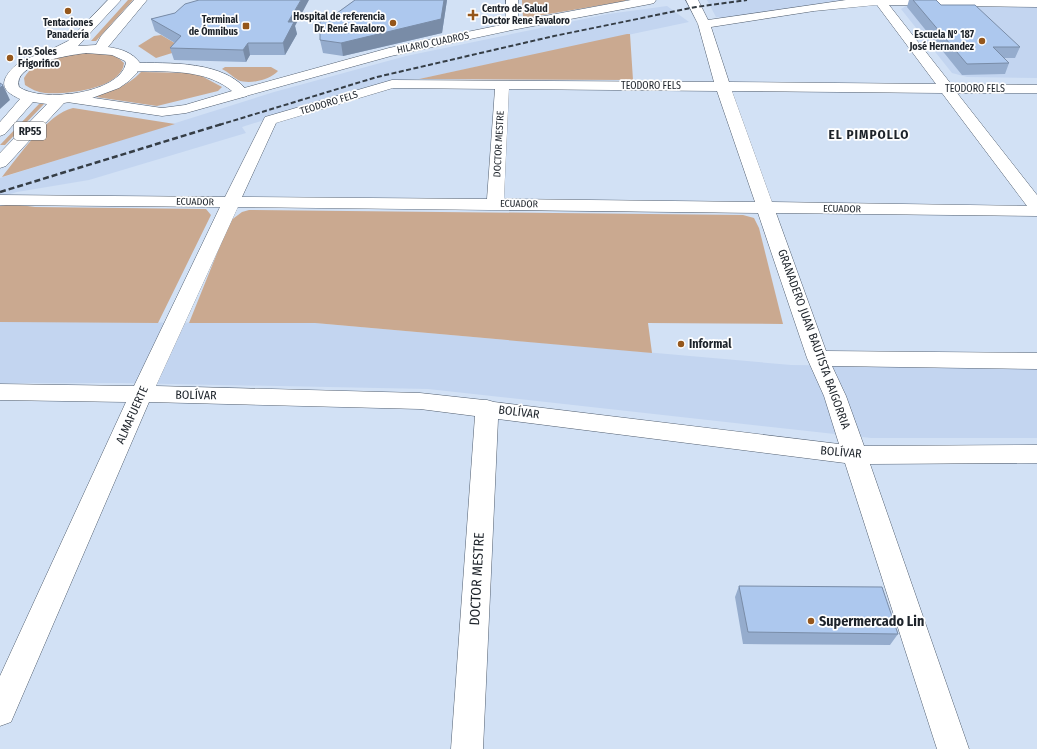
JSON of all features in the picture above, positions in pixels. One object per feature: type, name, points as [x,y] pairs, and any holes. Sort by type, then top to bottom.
[{"type":"street","points":[[0,71],[39,59],[71,51],[100,49],[119,52],[127,56],[132,61],[133,67],[124,79],[114,85],[88,94],[63,99],[30,97],[14,90],[6,78],[39,59],[67,48],[73,44],[115,0]]},
{"type":"street","points":[[100,49],[106,39],[141,0]]},
{"type":"street","points":[[512,0],[512,26]]},
{"type":"street","name":"HILARIO CUADROS","points":[[63,99],[162,112],[186,109],[365,58],[512,26],[643,0]]},
{"type":"street","name":"GRANADERO JUAN BAUTISTA BAIGORRIA","points":[[692,0],[704,24],[723,87],[818,358],[835,396],[953,749]]},
{"type":"street","points":[[880,1],[1037,207]]},
{"type":"street","points":[[704,24],[813,7],[880,1],[1037,3]]},
{"type":"street","points":[[133,67],[203,71],[213,73],[237,88],[242,93]]},
{"type":"street","name":"TEODORO FELS","points":[[270,120],[392,84],[1037,89]]},
{"type":"street","name":"DOCTOR MESTRE","points":[[495,204],[502,85]]},
{"type":"street","name":"RP55","points":[[0,132],[30,97]]},
{"type":"street","name":"RP55","points":[[0,163],[63,99]]},
{"type":"street","name":"ALMAFUERTE","points":[[0,711],[141,394],[270,120]]},
{"type":"street","name":"ECUADOR","points":[[0,200],[495,204],[1037,212]]},
{"type":"street","points":[[818,358],[1037,361]]},
{"type":"street","name":"BOLÍVAR","points":[[0,392],[420,401],[487,408],[855,455],[1037,454]]},
{"type":"street","name":"DOCTOR MESTRE","points":[[467,749],[487,408]]},
{"type":"shaded area","points":[[128,0],[133,0],[96,41],[91,41]]},
{"type":"shaded area","points":[[522,0],[626,1],[525,18],[523,17]]},
{"type":"shaded area","points":[[707,0],[850,0],[725,18],[716,17]]},
{"type":"shaded area","points":[[667,6],[689,22],[419,79],[389,81],[242,127],[246,133],[89,180],[17,192],[0,197],[0,178],[274,92],[406,56],[608,14]]},
{"type":"shaded area","name":"Escuela N° 187 José Hernandez","points":[[906,6],[1037,7],[1037,78],[967,77],[952,73],[901,9]]},
{"type":"shaded area","points":[[630,34],[633,80],[419,79]]},
{"type":"shaded area","points":[[161,35],[185,49],[156,58],[138,46],[154,36]]},
{"type":"shaded area","points":[[82,52],[104,53],[115,56],[124,63],[121,72],[114,79],[103,84],[66,93],[39,92],[25,85],[24,78],[35,66],[50,59]]},
{"type":"shaded area","points":[[225,67],[271,67],[278,71],[265,79],[248,82],[236,79],[222,69]]},
{"type":"shaded area","points":[[141,72],[196,73],[222,87],[218,91],[157,106],[89,96],[104,93],[124,85],[130,82]]},
{"type":"shaded area","points":[[39,104],[44,104],[5,145],[0,145]]},
{"type":"shaded area","points":[[73,108],[175,124],[2,177],[34,137],[53,118]]},
{"type":"shaded area","points":[[12,204],[35,207],[206,209],[211,215],[158,323],[0,322],[0,206]]},
{"type":"shaded area","points":[[249,210],[743,215],[754,218],[759,228],[783,324],[648,323],[652,353],[315,323],[189,323],[230,221],[242,212]]},
{"type":"shaded area","points":[[0,322],[315,323],[791,365],[1037,368],[1037,438],[871,438],[428,389],[122,383],[0,383]]},
{"type":"building","name":"Terminal de Ómnibus","points":[[199,0],[301,0],[288,22],[294,22],[283,43],[248,43],[243,50],[170,48],[181,36],[151,19],[175,13],[185,4]]},
{"type":"building","name":"Hospital de referencia Dr. René Favaloro","points":[[355,0],[444,0],[441,19],[341,43],[320,40],[320,21],[326,21]]},
{"type":"building","points":[[913,0],[936,0],[941,5],[975,5],[1020,47],[993,47],[1009,63],[967,64]]},
{"type":"building","name":"Supermercado Lin","points":[[739,586],[882,587],[898,634],[748,632]]},
{"type":"railway","points":[[219,125],[377,77],[554,36],[696,7],[747,0]]},
{"type":"railway","points":[[0,192],[222,124]]},
{"type":"place","name":"Tentaciones Panadería","points":[[68,11]]},
{"type":"place","name":"Centro de Salud Doctor Rene Favaloro","points":[[473,15]]},
{"type":"place","name":"Hospital de referencia Dr. René Favaloro","points":[[393,23]]},
{"type":"place","name":"Terminal de Ómnibus","points":[[246,26]]},
{"type":"place","name":"Escuela N° 187 José Hernandez","points":[[982,41]]},
{"type":"place","name":"Los Soles Frigorifico","points":[[10,58]]},
{"type":"place","name":"Informal","points":[[681,344]]},
{"type":"place","name":"Supermercado Lin","points":[[811,621]]},
{"type":"district","name":"EL PIMPOLLO","points":[[869,134]]}]
